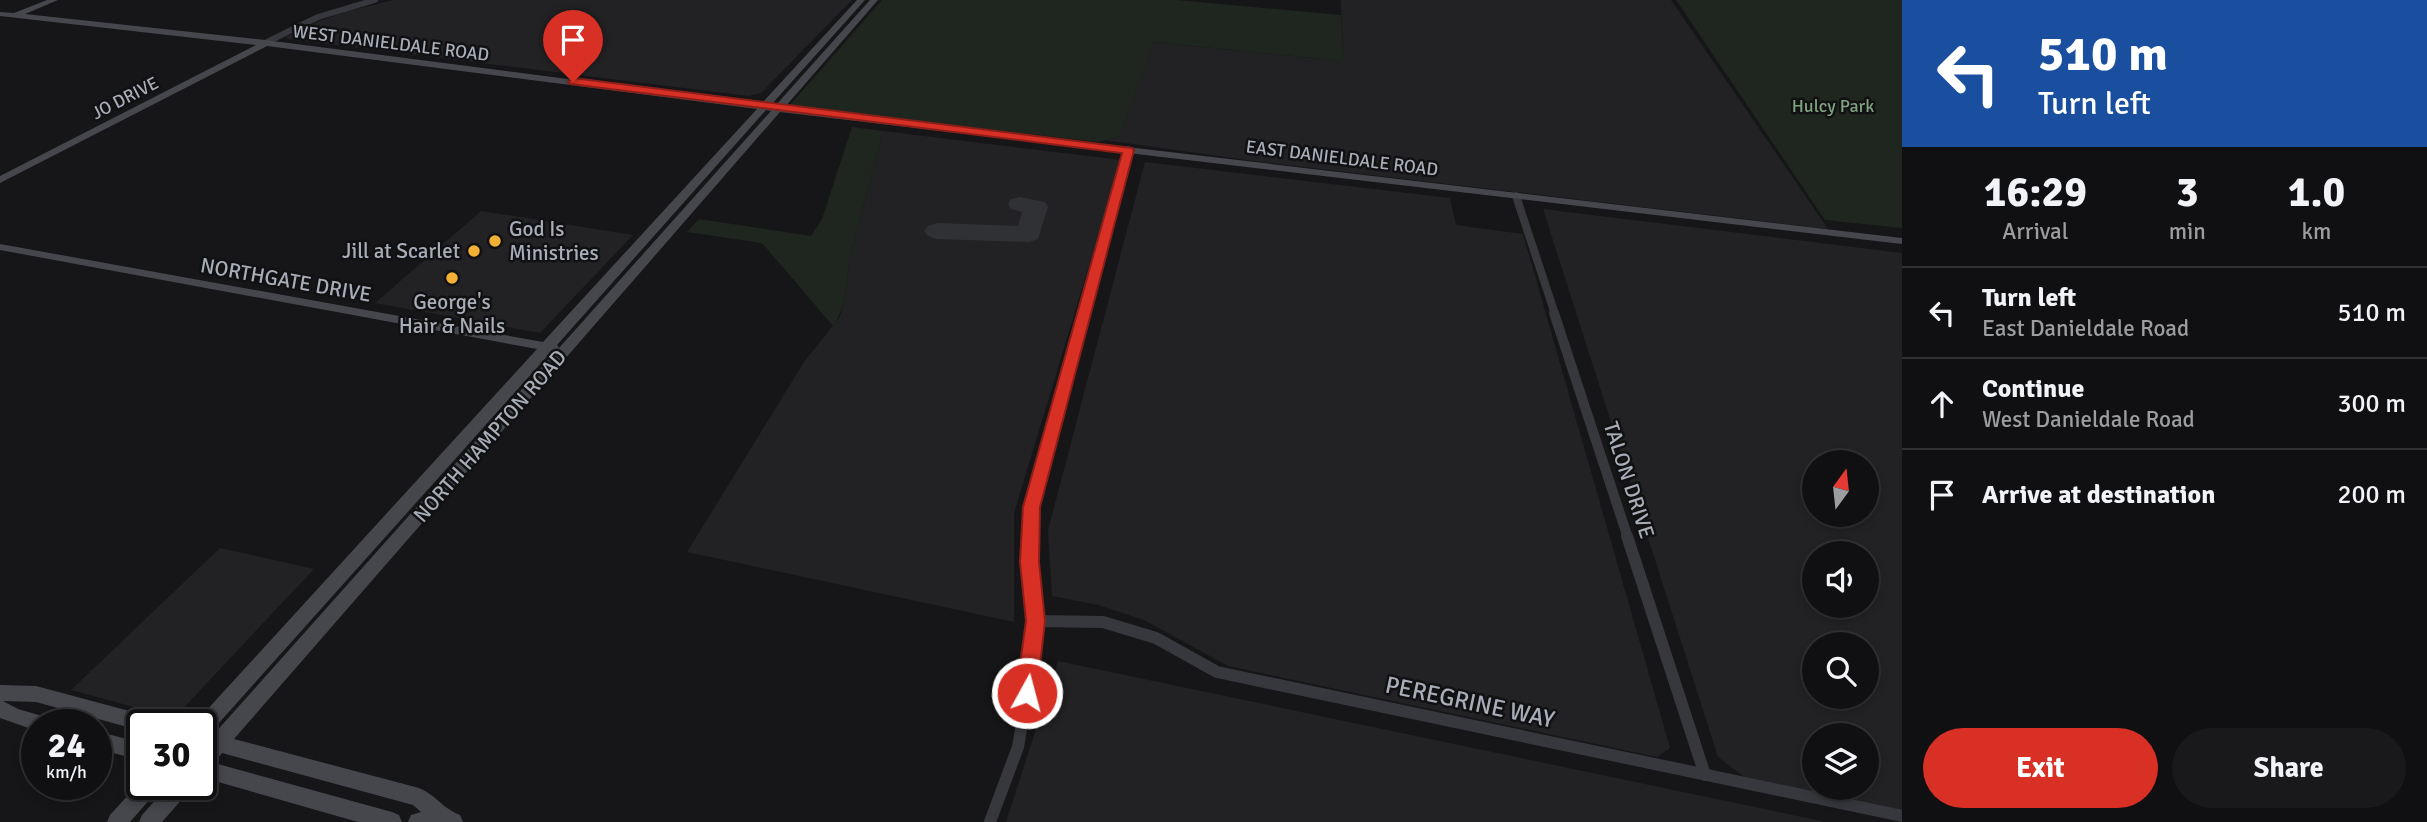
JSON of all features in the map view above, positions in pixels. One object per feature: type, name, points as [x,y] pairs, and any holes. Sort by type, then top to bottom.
[{"type":"main road","points":[[0,22],[54,0]]},
{"type":"main road","name":"NORTH HAMPTON ROAD","points":[[217,711],[861,0]]},
{"type":"main road","name":"NORTH HAMPTON ROAD","points":[[217,733],[566,349],[874,0]]},
{"type":"main road","name":"WEST DANIELDALE ROAD","points":[[0,14],[265,43],[778,109]]},
{"type":"main road","points":[[839,23],[852,25]]},
{"type":"main road","name":"JO DRIVE","points":[[0,180],[265,43]]},
{"type":"main road","name":"EAST DANIELDALE ROAD","points":[[778,109],[1902,242]]},
{"type":"main road","points":[[685,193],[701,196]]},
{"type":"main road","name":"NORTHGATE DRIVE","points":[[0,247],[566,349]]},
{"type":"main road","points":[[618,267],[635,270]]},
{"type":"main road","points":[[0,692],[36,694],[126,718]]},
{"type":"main road","points":[[0,708],[21,718]]},
{"type":"main road","points":[[217,744],[419,797],[448,821]]},
{"type":"main road","points":[[217,771],[392,822]]},
{"type":"main road","points":[[117,822],[137,800]]},
{"type":"main road","points":[[149,822],[169,800]]},
{"type":"main road","points":[[418,822],[448,821]]},
{"type":"street","points":[[265,43],[318,17],[375,0]]},
{"type":"street","points":[[990,822],[1018,747],[1035,621],[1029,562],[1031,507],[1128,150]]},
{"type":"street","name":"TALON DRIVE","points":[[1516,196],[1705,775]]},
{"type":"street","name":"PEREGRINE WAY","points":[[1035,621],[1103,622],[1156,638],[1217,672],[1902,816]]},
{"type":"shaded area","points":[[394,0],[852,0],[761,93],[749,96],[286,37],[344,12]]},
{"type":"shaded area","points":[[1341,0],[1671,0],[1828,229],[1261,162],[1104,140],[1120,136],[1152,42],[1343,61]]},
{"type":"shaded area","points":[[883,131],[1121,160],[1014,513],[1014,622],[687,552],[804,362],[839,318],[844,303],[850,257]]},
{"type":"shaded area","points":[[1145,162],[1450,198],[1456,225],[1523,234],[1670,748],[1657,757],[1228,666],[1144,620],[1098,605],[1052,596],[1048,530]]},
{"type":"shaded area","points":[[1543,209],[1902,253],[1902,810],[1854,800],[1879,800],[1879,723],[1802,723],[1802,789],[1744,777],[1718,757]]},
{"type":"shaded area","points":[[481,211],[633,235],[540,333],[375,303]]},
{"type":"shaded area","points":[[220,548],[314,569],[182,709],[141,709],[71,690]]},
{"type":"shaded area","points":[[1058,661],[1826,822],[1006,822]]},
{"type":"green space","points":[[882,0],[1176,0],[1341,15],[1343,61],[1153,42],[1120,136],[1098,142],[789,106]]},
{"type":"green space","name":"Hulcy Park","points":[[1676,0],[1902,0],[1902,228],[1825,220]]},
{"type":"green space","points":[[852,127],[883,131],[850,257],[844,303],[834,327],[762,243],[687,232],[699,219],[811,236],[822,219]]},
{"type":"taxiway","points":[[937,231],[1029,234],[1036,207],[1020,204]]},
{"type":"place","name":"God Is Ministries","points":[[495,241]]},
{"type":"place","name":"Jill at Scarlet","points":[[474,251]]},
{"type":"place","name":"George's Hair & Nails","points":[[452,278]]},
{"type":"route","points":[[573,82],[1128,150],[1031,507],[1029,562],[1035,621],[1027,693]]}]
